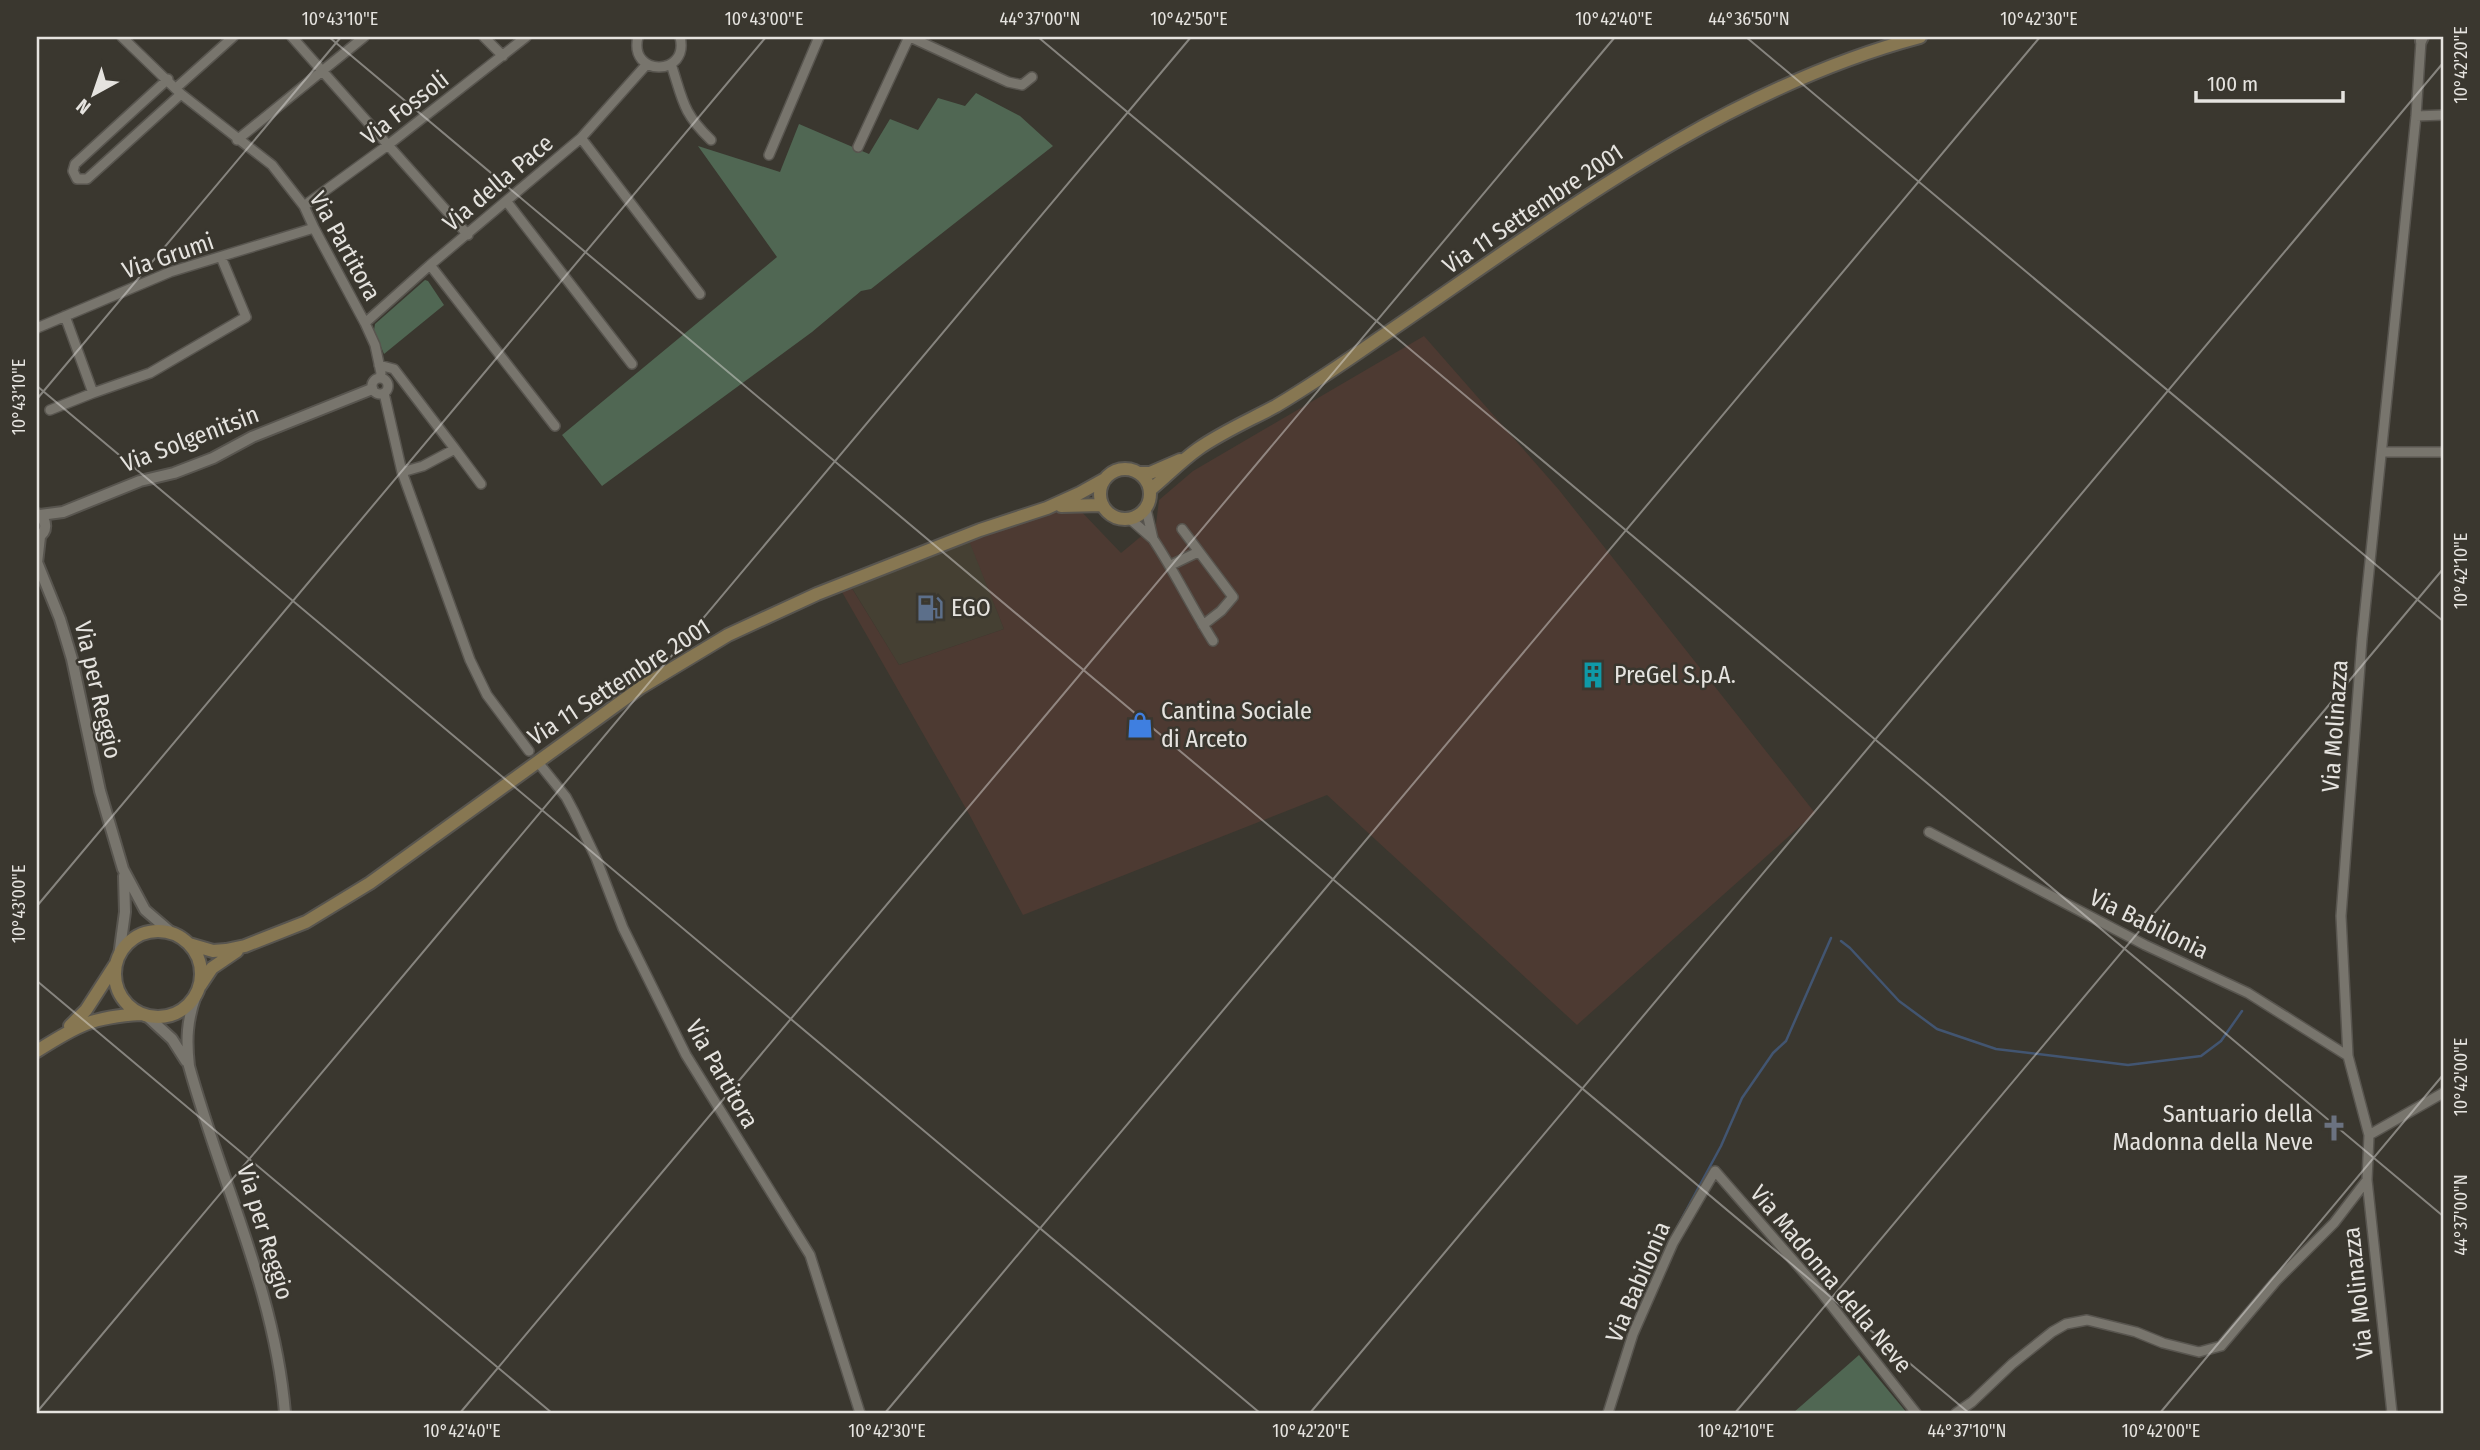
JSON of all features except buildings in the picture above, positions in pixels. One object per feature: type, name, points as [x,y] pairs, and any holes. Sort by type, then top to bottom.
[{"type":"main road","name":"Via 11 Settembre 2001","points":[[37,1051],[95,1019],[170,1016],[180,1011],[197,992],[212,968],[245,946],[306,922],[333,907],[533,756],[698,652],[769,615],[980,530],[1047,508],[1080,493],[1111,473],[1125,469],[1150,473],[1190,455],[1321,378],[1537,230],[1694,130],[1826,69],[1920,37]]},
{"type":"main road","name":"Via 11 Settembre 2001","points":[[1150,490],[1190,455]]},
{"type":"main road","points":[[1130,519],[1139,516],[1146,509],[1150,490],[1140,473]]},
{"type":"main road","points":[[1102,505],[1100,493],[1105,479]]},
{"type":"main road","name":"Via 11 Settembre 2001","points":[[1047,508],[1102,505],[1112,516],[1130,519]]},
{"type":"main road","name":"Via 11 Settembre 2001","points":[[60,1036],[86,1010],[127,944],[139,936],[159,931],[213,951],[245,946]]},
{"type":"main road","points":[[189,944],[199,962],[201,976],[197,992]]},
{"type":"main road","points":[[118,959],[115,978],[119,993],[128,1006],[145,1015]]},
{"type":"street","name":"Via Partitora","points":[[122,37],[178,91],[272,165],[304,206],[375,345],[380,378],[387,383],[384,393],[402,472],[470,660],[487,695],[574,812],[596,858],[623,928],[686,1055],[810,1255],[860,1413]]},
{"type":"street","points":[[168,79],[75,164],[73,171],[77,179],[87,179],[233,37]]},
{"type":"street","points":[[292,37],[468,235]]},
{"type":"street","points":[[237,140],[321,69],[364,37]]},
{"type":"street","points":[[484,37],[503,55]]},
{"type":"street","name":"Via Fossoli","points":[[304,206],[388,145],[526,37]]},
{"type":"street","points":[[638,37],[639,54],[647,64],[659,67],[671,64],[679,56],[681,37]]},
{"type":"street","points":[[769,155],[819,37]]},
{"type":"street","points":[[858,147],[909,37],[1009,82],[1022,85],[1032,78]]},
{"type":"street","name":"Via Molinazza","points":[[2392,1413],[2367,1180],[2369,1135],[2348,1056],[2341,916],[2362,639],[2422,38]]},
{"type":"street","name":"Via della Pace","points":[[365,323],[581,138],[647,64]]},
{"type":"street","points":[[671,64],[683,106],[698,128],[711,140]]},
{"type":"street","points":[[2416,116],[2443,115]]},
{"type":"street","points":[[581,138],[700,293]]},
{"type":"street","points":[[507,202],[632,364]]},
{"type":"street","name":"Via Grumi","points":[[37,328],[170,272],[314,228]]},
{"type":"street","points":[[50,410],[150,373],[246,317],[221,257]]},
{"type":"street","points":[[430,265],[555,426]]},
{"type":"street","points":[[65,316],[93,393]]},
{"type":"street","points":[[379,365],[394,369],[481,484]]},
{"type":"street","points":[[380,378],[372,382],[372,389],[377,394],[384,393]]},
{"type":"street","name":"Via Solgenitsin","points":[[38,514],[63,512],[140,481],[174,473],[213,458],[252,437],[372,389]]},
{"type":"street","points":[[402,472],[423,466],[455,449]]},
{"type":"street","points":[[2382,452],[2443,452]]},
{"type":"street","points":[[1146,509],[1153,540]]},
{"type":"street","name":"Via Solgenitsin","points":[[41,535],[63,512]]},
{"type":"street","name":"Via per Reggio","points":[[38,514],[44,520],[37,563],[65,634],[102,799],[123,869],[145,910],[173,934]]},
{"type":"street","points":[[1130,519],[1153,540],[1171,565],[1213,640]]},
{"type":"street","points":[[1182,529],[1233,597],[1203,625]]},
{"type":"street","points":[[1171,565],[1198,552]]},
{"type":"street","name":"Via Babilonia","points":[[1929,832],[2145,945],[2248,993],[2348,1056]]},
{"type":"street","name":"Via per Reggio","points":[[118,959],[125,912],[123,869]]},
{"type":"street","name":"Via per Reggio","points":[[197,992],[186,1034],[189,1066],[260,1282],[278,1361],[285,1413]]},
{"type":"street","name":"Via per Reggio","points":[[145,1015],[172,1040],[189,1066]]},
{"type":"street","points":[[2369,1135],[2443,1093]]},
{"type":"street","name":"Via Babilonia","points":[[1608,1413],[1633,1334],[1673,1243],[1715,1171]]},
{"type":"street","name":"Via Madonna della Neve","points":[[1715,1171],[1820,1290],[1916,1413]]},
{"type":"street","points":[[1956,1413],[1972,1402],[2012,1363],[2066,1324],[2087,1320],[2199,1352],[2221,1346],[2276,1281],[2334,1223],[2367,1180]]},
{"type":"shaded area","points":[[1424,336],[1559,490],[1815,813],[1577,1025],[1327,795],[1023,915],[969,814],[838,585],[848,582],[899,665],[1004,629],[968,538],[1050,509],[1078,508],[1121,553],[1156,524],[1159,500],[1193,471]]},
{"type":"shaded area","name":"EGO","points":[[970,541],[1004,629],[899,665],[852,588]]},
{"type":"green space","points":[[976,93],[1020,116],[1053,146],[871,289],[861,291],[812,332],[602,486],[562,435],[777,257],[698,146],[780,172],[799,124],[869,154],[890,119],[918,130],[938,98],[965,106]]},
{"type":"green space","points":[[425,280],[444,305],[384,354],[374,330],[375,324]]},
{"type":"green space","points":[[1859,1355],[1907,1413],[1793,1413]]},
{"type":"waterway","points":[[1674,1233],[1721,1146],[1742,1098],[1773,1053],[1786,1041],[1831,938]]},
{"type":"waterway","points":[[1841,941],[1899,1001],[1937,1029],[1996,1049],[2128,1065],[2201,1056],[2221,1041],[2242,1011]]},
{"type":"waterway","points":[[1649,1287],[1666,1249]]},
{"type":"waterway","points":[[1623,1352],[1627,1339]]},
{"type":"place","name":"EGO","points":[[930,608]]},
{"type":"place","name":"PreGel S.p.A.","points":[[1593,675]]},
{"type":"place","name":"Cantina Sociale di Arceto","points":[[1140,725]]},
{"type":"place","name":"Santuario della Madonna della Neve","points":[[2334,1128]]}]
